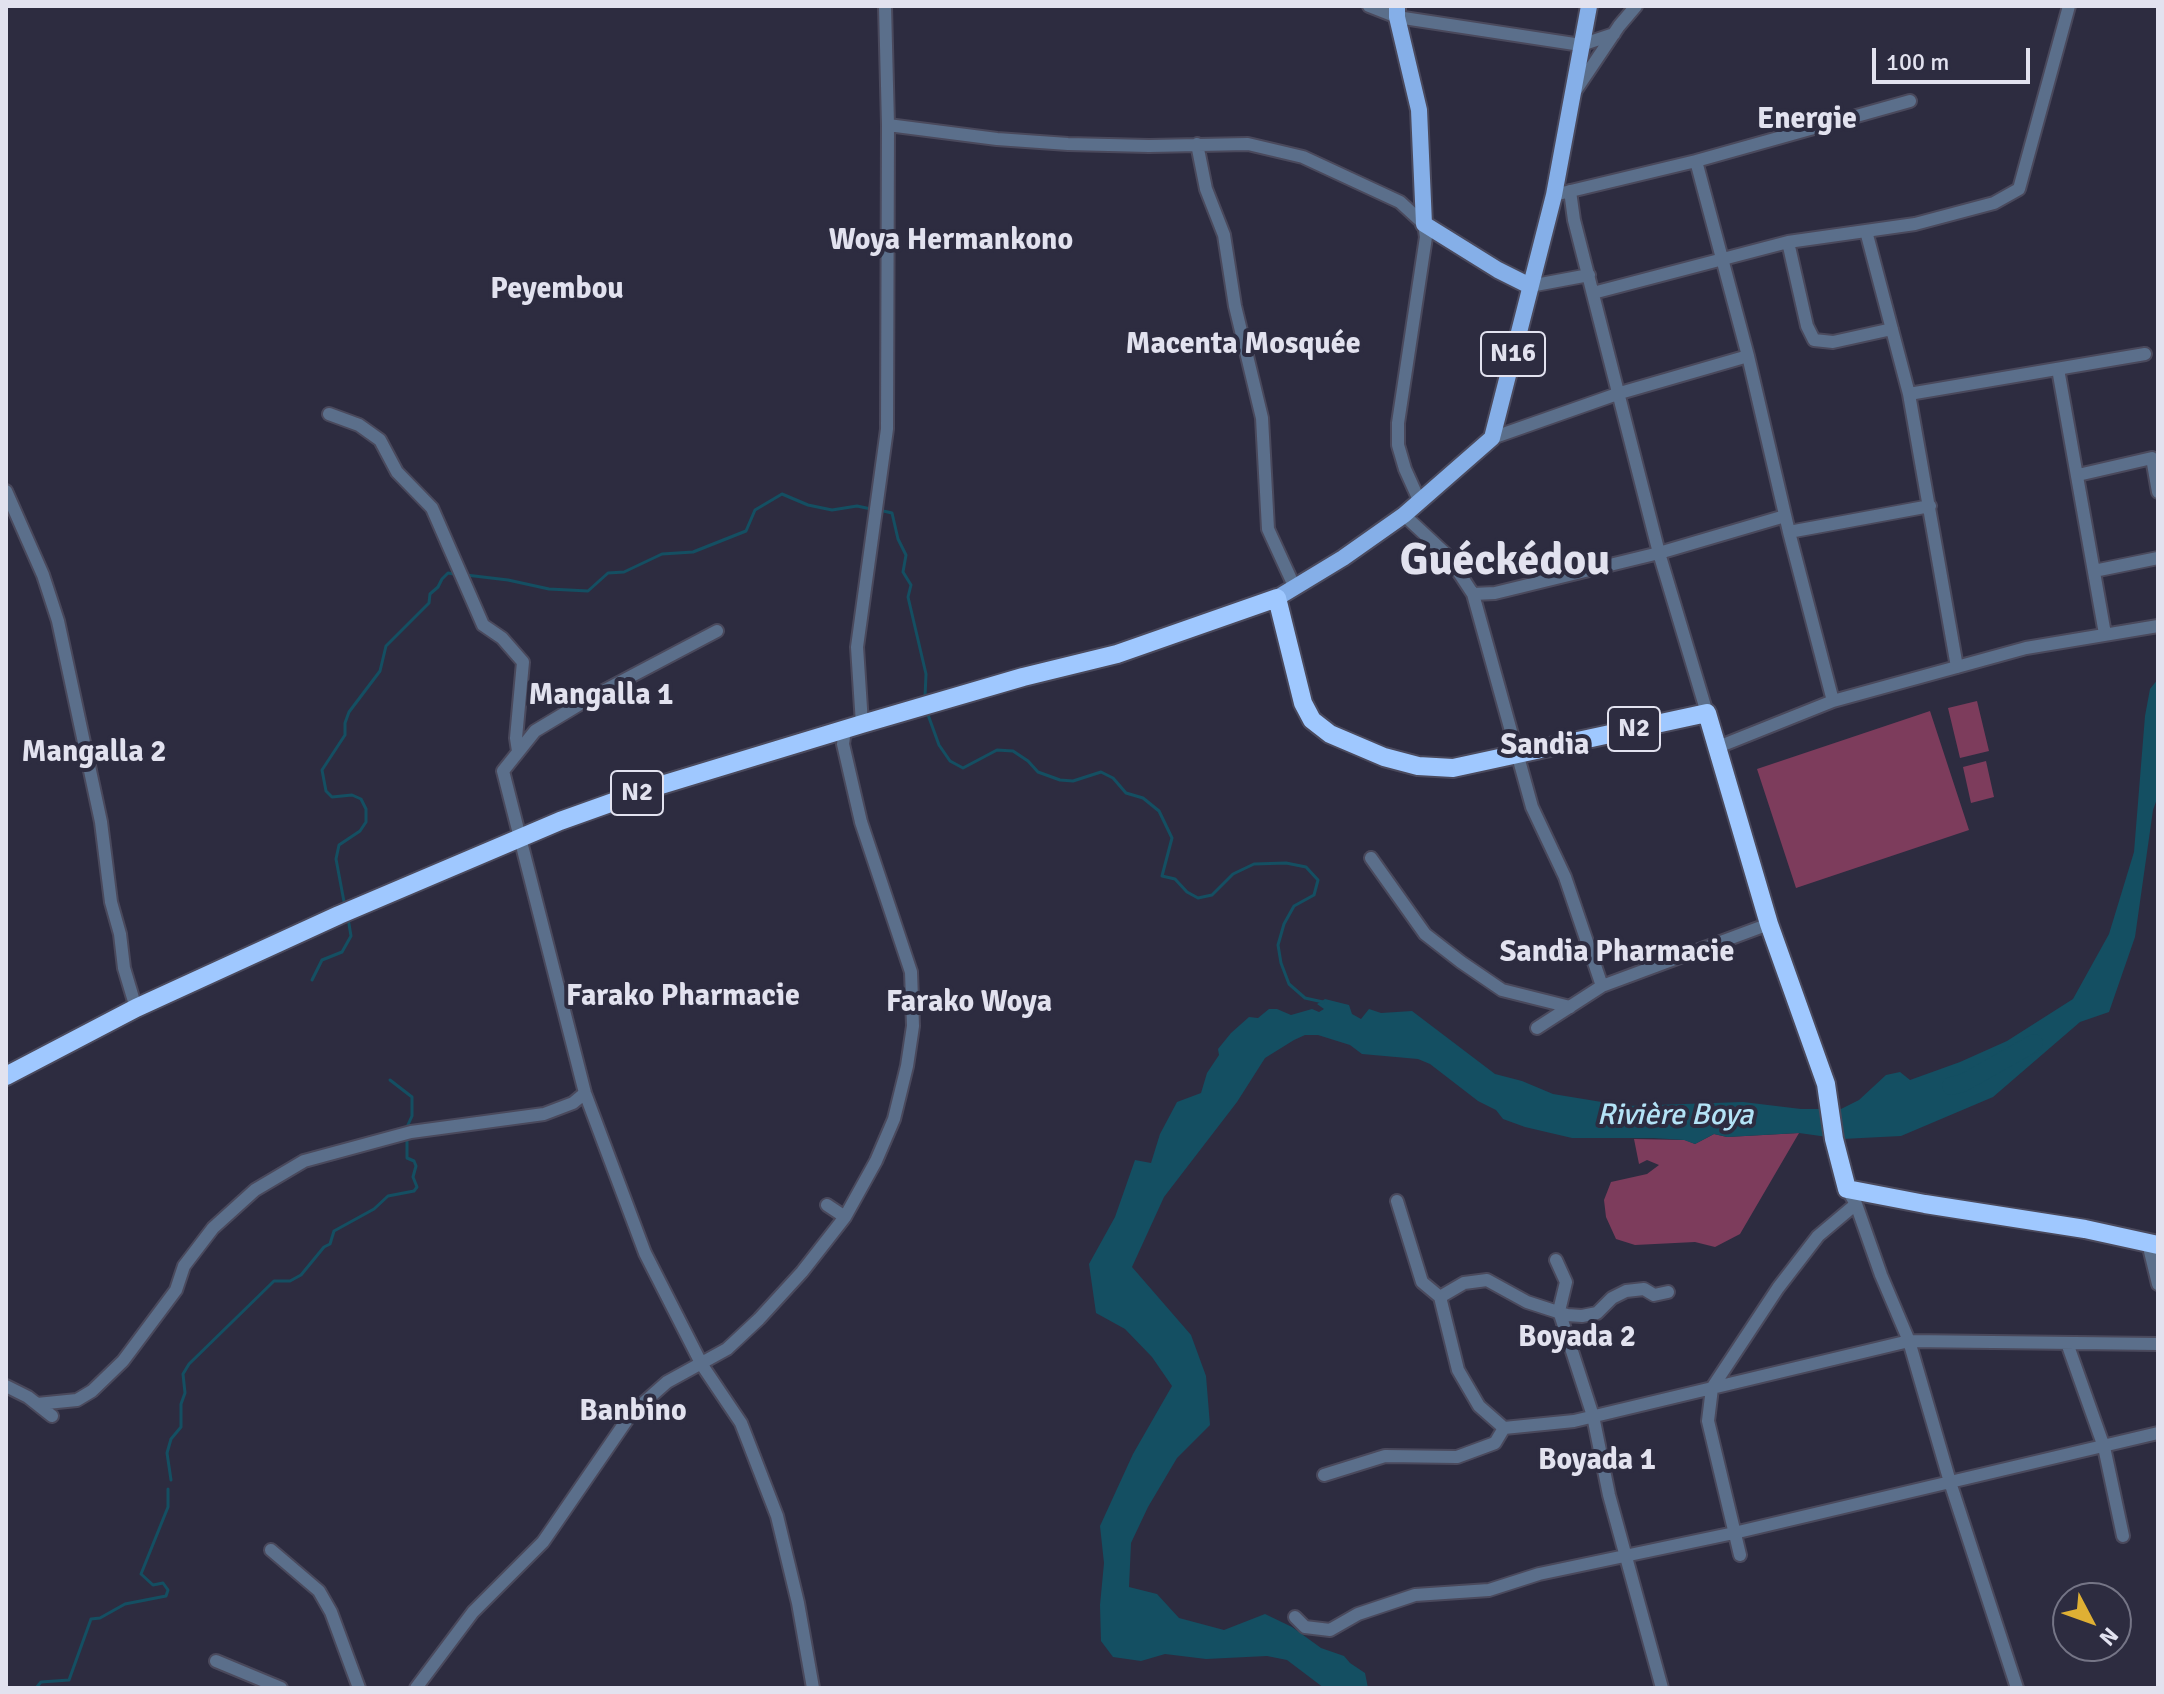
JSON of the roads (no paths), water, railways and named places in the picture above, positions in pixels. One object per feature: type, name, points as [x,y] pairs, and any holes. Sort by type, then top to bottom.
[{"type":"highway","name":"N2","points":[[6,1076],[136,1008],[339,915],[560,821],[658,786],[853,727],[1023,677],[1117,654],[1277,598],[1303,703],[1312,720],[1330,734],[1384,757],[1418,766],[1453,768],[1707,713]]},
{"type":"highway","points":[[1707,713],[1769,924],[1826,1084],[1834,1139],[1851,1196],[1925,1204],[2085,1229],[2153,1244]]},
{"type":"main road","name":"N16","points":[[1492,438],[1530,286],[1562,193],[1573,96],[1589,6]]},
{"type":"main road","points":[[1397,12],[1419,110],[1424,224],[1488,265],[1530,286]]},
{"type":"main road","points":[[1277,598],[1343,558],[1404,515],[1492,438]]},
{"type":"street","points":[[416,1688],[473,1612],[543,1542],[631,1414],[667,1382],[727,1349],[802,1272],[845,1217],[876,1161],[894,1119],[913,1026],[911,972],[861,822],[843,744],[853,727],[857,647],[887,429],[888,125],[885,6]]},
{"type":"street","points":[[1369,6],[1581,45],[1614,34]]},
{"type":"street","points":[[1573,96],[1636,6]]},
{"type":"street","points":[[1593,293],[1788,242],[1915,224],[1994,203],[2019,189],[2069,6]]},
{"type":"street","points":[[1707,713],[1659,553],[1574,220],[1562,193],[1696,161],[1910,101]]},
{"type":"street","points":[[888,125],[997,139],[1068,144],[1248,144],[1303,157],[1400,202],[1424,224],[1426,237],[1398,423],[1398,445],[1419,500]]},
{"type":"street","points":[[1197,144],[1206,189],[1224,235],[1235,306],[1262,418],[1268,529],[1295,588]]},
{"type":"street","points":[[1696,161],[1748,356],[1833,701]]},
{"type":"street","points":[[1866,231],[1909,394],[1957,667]]},
{"type":"street","points":[[1788,242],[1807,326],[1814,340],[1833,342],[1892,329]]},
{"type":"street","points":[[1530,286],[1589,275]]},
{"type":"street","points":[[1909,394],[2145,354]]},
{"type":"street","points":[[1492,438],[1620,393],[1748,356]]},
{"type":"street","points":[[2058,369],[2105,634]]},
{"type":"street","points":[[329,414],[359,425],[380,440],[397,472],[426,500],[436,516],[483,625],[502,638],[523,662],[516,738],[518,751]]},
{"type":"street","points":[[2078,475],[2152,458],[2158,492]]},
{"type":"street","points":[[6,491],[43,575],[58,621],[101,822],[111,902],[120,934],[124,968],[136,1008]]},
{"type":"street","points":[[1789,532],[1930,506]]},
{"type":"street","points":[[1404,515],[1448,556],[1473,594],[1532,807],[1565,877],[1602,986]]},
{"type":"street","points":[[1473,594],[1495,593],[1659,553],[1785,516]]},
{"type":"street","points":[[2094,571],[2158,558]]},
{"type":"street","points":[[1718,747],[1833,701],[2026,648],[2158,626]]},
{"type":"street","points":[[717,631],[535,731],[503,771],[585,1093],[645,1253],[702,1365],[741,1423],[777,1516],[798,1603],[813,1688]]},
{"type":"street","points":[[1371,858],[1425,934],[1461,962],[1502,990],[1570,1007]]},
{"type":"street","points":[[1537,1028],[1602,986],[1769,924]]},
{"type":"street","points":[[37,1404],[77,1400],[92,1391],[123,1361],[176,1290],[184,1266],[213,1228],[255,1190],[304,1161],[411,1132],[544,1114],[573,1103],[585,1093]]},
{"type":"street","points":[[1740,1555],[1708,1421],[1712,1388],[1778,1288],[1851,1196],[1909,1341],[1950,1482],[2017,1688]]},
{"type":"street","points":[[1397,1201],[1422,1282],[1440,1297],[1458,1370],[1479,1406],[1504,1428],[1593,1416],[1909,1341],[2158,1344]]},
{"type":"street","points":[[827,1205],[845,1217]]},
{"type":"street","points":[[2153,1244],[2158,1284]]},
{"type":"street","points":[[1556,1260],[1566,1282],[1559,1311],[1593,1416],[1609,1495],[1662,1688]]},
{"type":"street","points":[[1440,1297],[1464,1283],[1487,1280],[1527,1302],[1582,1316],[1597,1313],[1612,1298],[1626,1291],[1644,1289],[1654,1295],[1668,1292]]},
{"type":"street","points":[[2067,1343],[2104,1447],[2123,1536]]},
{"type":"street","points":[[6,1386],[52,1416]]},
{"type":"street","points":[[1324,1475],[1385,1456],[1457,1457],[1495,1443],[1504,1428]]},
{"type":"street","points":[[1295,1617],[1305,1627],[1330,1630],[1358,1614],[1415,1595],[1489,1590],[1539,1574],[1734,1533],[2158,1433]]},
{"type":"street","points":[[271,1550],[319,1591],[331,1612],[359,1688]]},
{"type":"street","points":[[216,1661],[281,1688]]},
{"type":"water","points":[[2158,679],[2158,796],[2153,810],[2135,937],[2109,1012],[2080,1022],[1993,1097],[1901,1136],[1842,1139],[1799,1133],[1727,1137],[1714,1134],[1695,1144],[1684,1140],[1653,1138],[1572,1138],[1503,1119],[1496,1110],[1418,1059],[1362,1054],[1350,1045],[1318,1035],[1305,1035],[1265,1058],[1237,1102],[1164,1197],[1132,1267],[1191,1335],[1206,1376],[1210,1425],[1177,1458],[1148,1507],[1131,1543],[1129,1587],[1157,1594],[1179,1618],[1224,1630],[1265,1614],[1292,1627],[1321,1648],[1344,1656],[1365,1673],[1368,1688],[1324,1688],[1287,1660],[1267,1656],[1206,1659],[1165,1654],[1141,1661],[1113,1657],[1101,1641],[1104,1563],[1100,1526],[1133,1454],[1172,1386],[1152,1357],[1125,1329],[1096,1313],[1089,1264],[1115,1217],[1135,1160],[1151,1163],[1160,1134],[1177,1102],[1201,1093],[1207,1073],[1219,1055],[1218,1049],[1231,1033],[1249,1017],[1258,1018],[1269,1009],[1291,1015],[1312,1009],[1319,1012],[1324,1009],[1317,1004],[1325,999],[1349,1005],[1352,1014],[1361,1019],[1369,1009],[1381,1013],[1412,1011],[1495,1074],[1553,1094],[1626,1106],[1743,1102],[1801,1109],[1841,1109],[1859,1100],[1886,1075],[1900,1072],[1910,1080],[1960,1062],[2007,1041],[2073,999],[2109,934],[2134,852],[2145,716],[2150,689]]},
{"type":"waterway","points":[[466,575],[549,589],[588,591],[608,573],[624,572],[662,554],[693,552],[746,531],[755,510],[782,494],[808,505],[832,510],[857,506],[871,509]]},
{"type":"waterway","points":[[879,510],[892,513],[898,539],[906,555],[903,572],[911,585],[908,597],[926,674],[925,697]]},
{"type":"waterway","points":[[345,907],[336,859],[339,845],[360,831],[366,822],[366,809],[361,799],[352,795],[332,797],[326,791],[322,770],[345,735],[349,712],[380,671],[386,646],[429,603],[430,594],[442,579],[448,573],[454,574]]},
{"type":"waterway","points":[[927,712],[939,745],[950,761],[963,768],[997,750],[1013,751],[1038,772],[1060,780],[1073,781],[1101,772],[1113,778],[1126,793],[1143,798],[1159,811],[1172,838],[1162,876],[1175,879],[1198,898],[1212,895],[1233,874],[1254,864],[1286,863],[1306,867],[1318,880],[1314,895],[1294,906],[1284,924],[1278,945],[1289,984],[1305,998],[1323,1002]]},
{"type":"waterway","points":[[312,980],[322,960],[342,952],[351,936],[348,918]]},
{"type":"waterway","name":"Rivière Boya","points":[[1951,1086],[1963,1083],[2034,1043]]},
{"type":"waterway","points":[[390,1080],[412,1097],[412,1116],[407,1127]]},
{"type":"waterway","points":[[171,1480],[167,1453],[171,1439],[181,1427],[181,1404],[185,1393],[183,1374],[189,1364],[274,1281],[290,1281],[301,1275],[330,1244],[334,1231],[374,1209],[388,1196],[414,1191],[417,1187],[413,1177],[416,1166],[414,1161],[407,1158],[407,1137]]},
{"type":"waterway","points":[[36,1688],[41,1682],[69,1680],[91,1619],[100,1618],[125,1604],[166,1596],[168,1590],[163,1583],[153,1585],[141,1574],[168,1507],[168,1489]]},
{"type":"district","name":"Energie","points":[[1807,120]]},
{"type":"district","name":"Woya Hermankono","points":[[951,241]]},
{"type":"district","name":"Peyembou","points":[[557,290]]},
{"type":"district","name":"Macenta Mosquée","points":[[1243,345]]},
{"type":"district","name":"Guéckédou","points":[[1505,562]]},
{"type":"district","name":"Mangalla 1","points":[[601,696]]},
{"type":"district","name":"Sandia","points":[[1545,746]]},
{"type":"district","name":"Mangalla 2","points":[[94,753]]},
{"type":"district","name":"Sandia Pharmacie","points":[[1617,953]]},
{"type":"district","name":"Farako Pharmacie","points":[[683,997]]},
{"type":"district","name":"Farako Woya","points":[[969,1003]]},
{"type":"district","name":"Boyada 2","points":[[1577,1338]]},
{"type":"district","name":"Banbino","points":[[633,1412]]},
{"type":"district","name":"Boyada 1","points":[[1597,1461]]}]
